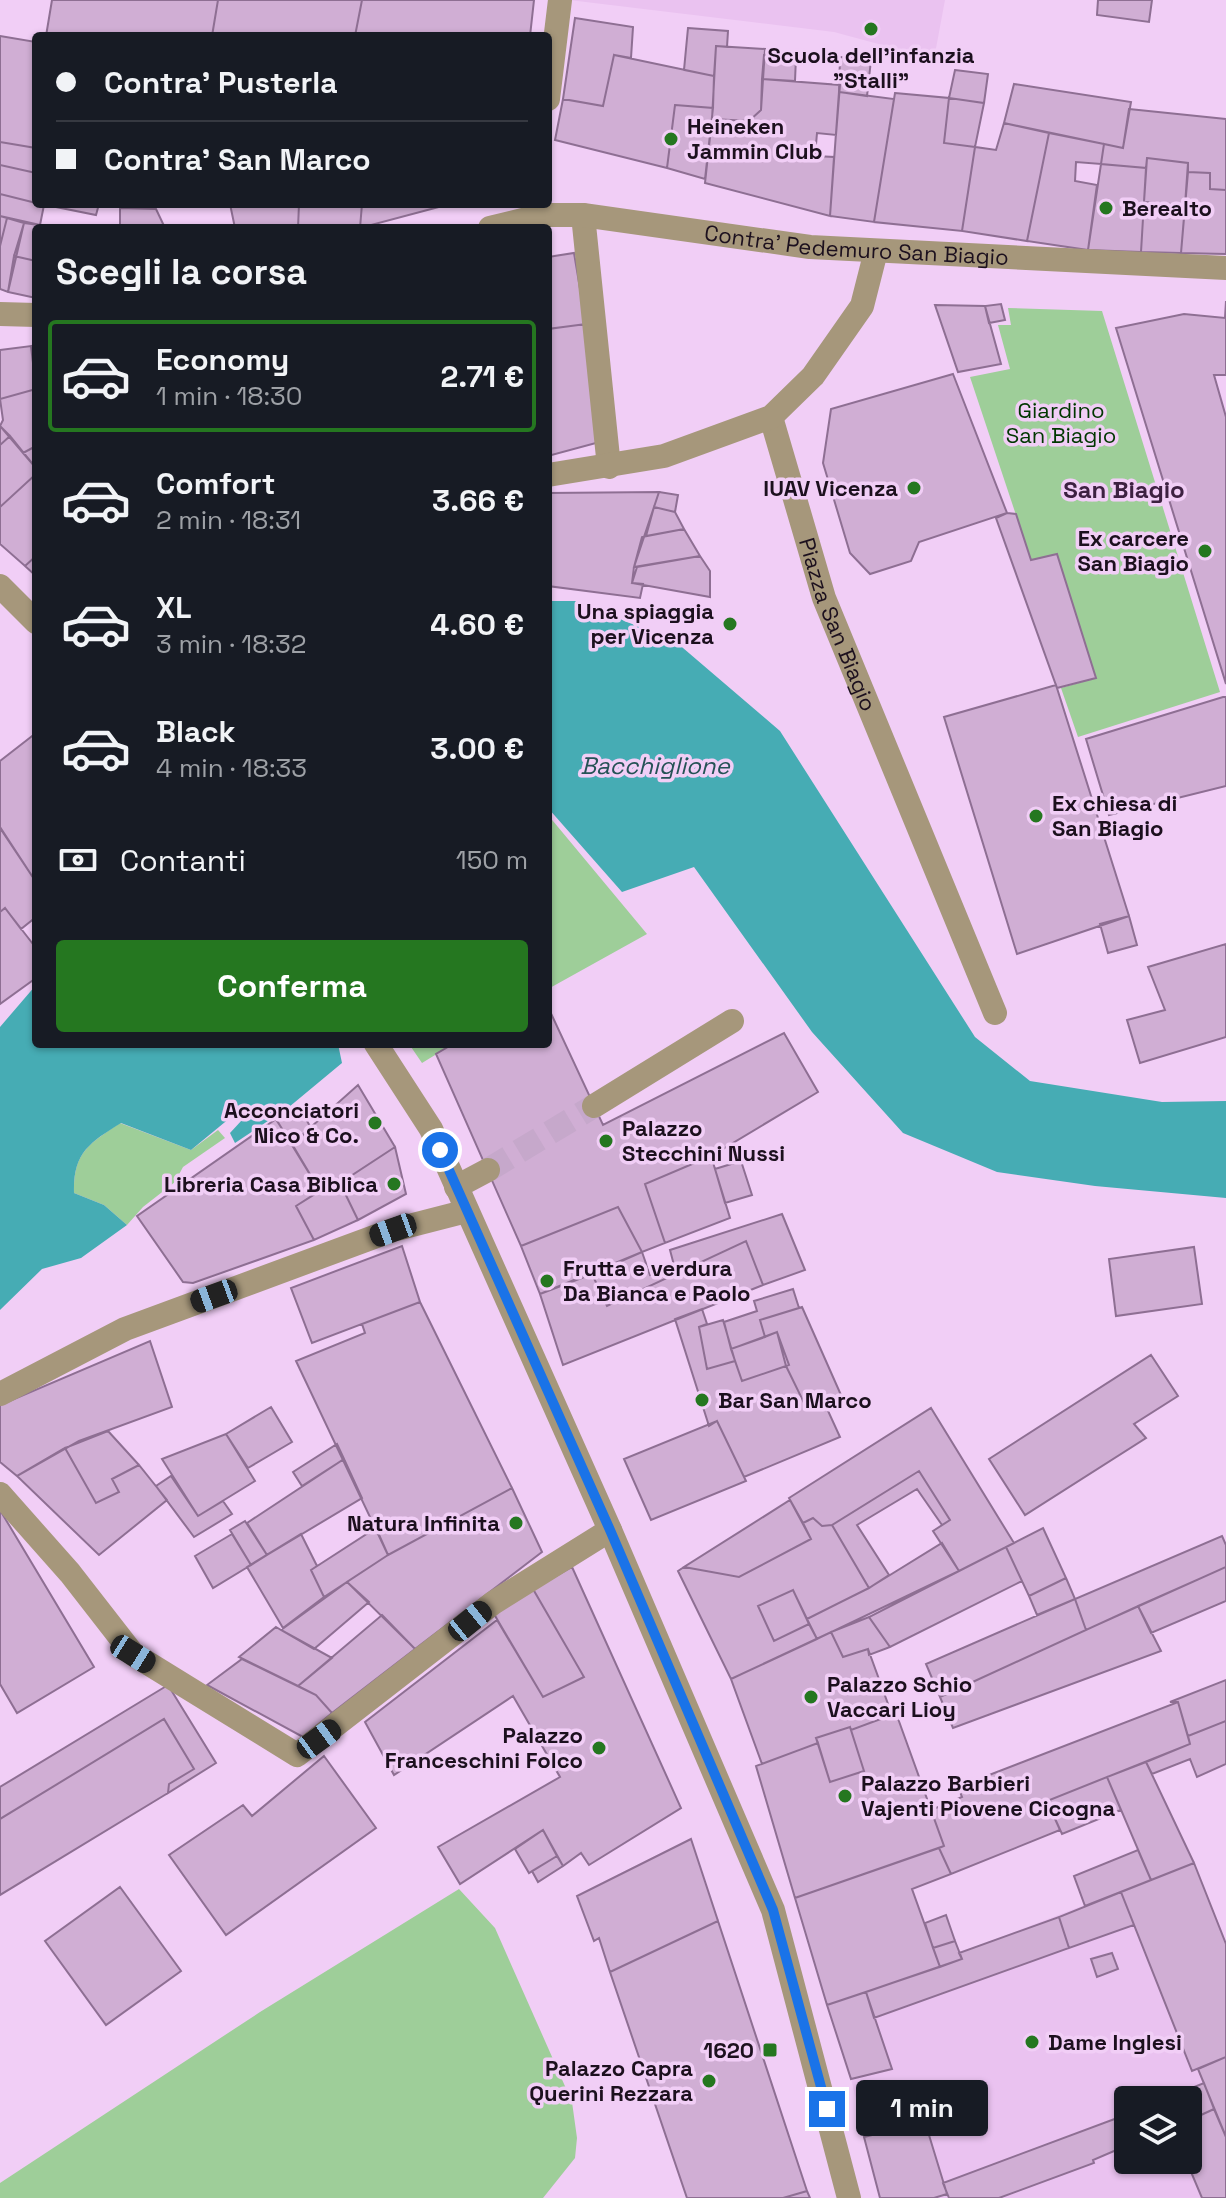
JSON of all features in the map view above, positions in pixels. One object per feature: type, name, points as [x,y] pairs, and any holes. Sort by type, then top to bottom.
[{"type":"street","points":[[552,66],[560,0]]},
{"type":"street","name":"Contra' Pedemuro San Biagio","points":[[502,224],[543,210],[810,247],[1226,268]]},
{"type":"street","points":[[583,215],[609,467]]},
{"type":"street","points":[[552,474],[664,456],[771,417],[813,376],[862,306],[876,251]]},
{"type":"street","points":[[0,314],[32,315]]},
{"type":"street","name":"Piazza San Biagio","points":[[771,417],[824,598],[995,1013]]},
{"type":"street","points":[[0,586],[32,618]]},
{"type":"street","points":[[594,1106],[732,1021]]},
{"type":"street","points":[[380,1048],[431,1129],[610,1530],[773,1910],[849,2198]]},
{"type":"street","points":[[456,1187],[488,1170]]},
{"type":"street","points":[[0,1394],[125,1329],[393,1230],[467,1211]]},
{"type":"street","points":[[0,1494],[70,1573],[133,1654],[297,1755],[493,1603],[610,1530]]},
{"type":"shaded area","name":"Scuola dell'infanzia \"Stalli\"","points":[[569,0],[945,0],[934,59],[834,32]]},
{"type":"shaded area","name":"Dame Inglesi","points":[[1194,1863],[1226,1944],[1226,2198],[880,2198],[851,2079],[827,2005],[961,1959],[959,1953]]},
{"type":"green space","name":"Giardino San Biagio","points":[[1008,308],[1102,311],[1220,692],[1078,737],[1061,688],[1096,678],[1057,554],[1031,560],[970,377],[1010,369],[998,325],[1011,325]]},
{"type":"green space","points":[[552,820],[647,934],[552,987]]},
{"type":"green space","points":[[412,1048],[446,1048],[422,1063]]},
{"type":"green space","points":[[120,1123],[191,1150],[218,1130],[225,1138],[183,1167],[175,1182],[143,1207],[127,1225],[104,1205],[74,1193],[76,1168],[85,1150]]},
{"type":"green space","points":[[459,1889],[495,1928],[572,2102],[577,2138],[575,2158],[543,2198],[0,2198],[0,2183],[260,2012]]},
{"type":"water","name":"Bacchiglione","points":[[552,601],[576,601],[676,642],[780,731],[975,1037],[1030,1081],[1162,1102],[1226,1101],[1226,1198],[1095,1186],[997,1172],[903,1133],[812,1032],[694,867],[622,892],[552,813]]},
{"type":"water","points":[[32,990],[32,1048],[339,1048],[342,1063],[289,1107],[235,1143],[230,1133],[242,1120],[236,1113],[191,1150],[121,1123],[100,1137],[80,1159],[74,1179],[74,1193],[104,1205],[127,1225],[81,1258],[42,1269],[0,1310],[0,1027]]},
{"type":"building","points":[[52,0],[218,0],[213,32],[47,32]]},
{"type":"building","points":[[218,0],[362,0],[356,32],[213,32]]},
{"type":"building","points":[[362,0],[534,0],[530,32],[356,32]]},
{"type":"building","points":[[1098,0],[1152,0],[1149,22],[1097,15]]},
{"type":"building","points":[[575,18],[633,27],[631,58],[614,55],[603,106],[563,99]]},
{"type":"building","points":[[688,28],[728,31],[727,47],[716,46],[714,76],[684,70]]},
{"type":"building","points":[[0,36],[32,41],[32,147],[0,142]]},
{"type":"building","points":[[716,46],[765,49],[761,110],[749,121],[712,119]]},
{"type":"building","points":[[614,55],[714,76],[713,108],[675,105],[667,168],[555,140],[563,99],[603,106]]},
{"type":"building","points":[[764,55],[796,57],[795,81],[762,79]]},
{"type":"building","points":[[840,57],[871,60],[867,96],[839,92]]},
{"type":"building","points":[[955,70],[988,74],[984,103],[949,98]]},
{"type":"building","points":[[762,79],[840,85],[836,135],[817,133],[815,156],[834,157],[830,216],[705,183],[712,119],[749,121],[761,110]]},
{"type":"building","points":[[1014,84],[1131,102],[1123,148],[1004,123]]},
{"type":"building","points":[[839,92],[894,99],[874,222],[830,216]]},
{"type":"building","points":[[895,93],[949,98],[944,143],[975,147],[962,231],[874,222]]},
{"type":"building","points":[[949,98],[984,103],[975,147],[944,143]]},
{"type":"building","points":[[675,105],[713,108],[705,179],[667,168]]},
{"type":"building","points":[[1129,109],[1226,119],[1226,190],[1210,189],[1210,173],[1188,172],[1188,163],[1147,158],[1146,168],[1101,164],[1104,144],[1123,148]]},
{"type":"building","points":[[1004,123],[1049,133],[1027,241],[962,231],[975,147],[996,150]]},
{"type":"building","points":[[1049,133],[1104,144],[1101,164],[1076,162],[1075,181],[1097,185],[1088,250],[1027,241]]},
{"type":"building","points":[[0,142],[32,147],[32,172],[0,165]]},
{"type":"building","points":[[1147,158],[1188,163],[1185,205],[1144,202]]},
{"type":"building","points":[[1101,164],[1146,168],[1141,252],[1088,250]]},
{"type":"building","points":[[0,165],[32,172],[32,202],[0,194]]},
{"type":"building","points":[[1188,172],[1210,173],[1210,189],[1226,190],[1226,254],[1181,253]]},
{"type":"building","points":[[0,194],[32,202],[32,208],[43,208],[40,224],[0,216]]},
{"type":"building","points":[[1144,202],[1185,205],[1181,253],[1141,252]]},
{"type":"building","points":[[61,208],[98,208],[96,215]]},
{"type":"building","points":[[120,208],[156,209],[163,224],[120,224]]},
{"type":"building","points":[[231,208],[299,208],[298,224],[234,224]]},
{"type":"building","points":[[299,208],[362,208],[360,224],[298,224]]},
{"type":"building","points":[[362,208],[435,208],[375,224],[360,224]]},
{"type":"building","points":[[0,216],[7,218],[0,246]]},
{"type":"building","points":[[7,218],[24,223],[8,292],[0,289],[0,246]]},
{"type":"building","points":[[24,223],[32,224],[32,260],[14,256]]},
{"type":"building","points":[[574,253],[586,324],[552,328],[552,256]]},
{"type":"building","points":[[14,256],[32,260],[32,297],[8,292]]},
{"type":"building","name":"Ex carcere San Biagio","points":[[1226,301],[1226,375],[1214,375],[1226,417],[1226,684],[1116,328],[1184,314],[1225,318]]},
{"type":"building","points":[[1001,304],[1005,320],[989,323],[985,306]]},
{"type":"building","points":[[935,305],[985,306],[1001,364],[958,372]]},
{"type":"building","points":[[586,324],[607,440],[552,455],[552,328]]},
{"type":"building","points":[[31,346],[32,390],[0,399],[0,350]]},
{"type":"building","name":"IUAV Vicenza","points":[[953,374],[1007,513],[919,542],[911,561],[870,574],[850,553],[823,463],[831,409]]},
{"type":"building","points":[[32,390],[32,448],[23,453],[0,426],[3,420],[0,399]]},
{"type":"building","points":[[0,426],[10,436],[0,445]]},
{"type":"building","points":[[10,436],[32,463],[32,478],[0,507],[0,445]]},
{"type":"building","points":[[32,448],[32,463],[23,453]]},
{"type":"building","points":[[32,478],[32,560],[25,566],[0,544],[0,507]]},
{"type":"building","points":[[659,492],[634,567],[632,583],[643,584],[640,598],[552,587],[552,493]]},
{"type":"building","points":[[659,492],[678,495],[675,512],[654,507]]},
{"type":"building","points":[[654,507],[675,512],[684,529],[646,536]]},
{"type":"building","points":[[1007,513],[1016,514],[1031,560],[1057,554],[1096,678],[1057,688],[996,518]]},
{"type":"building","points":[[684,529],[700,556],[634,567],[642,537]]},
{"type":"building","points":[[700,556],[710,571],[710,597],[632,583],[637,567]]},
{"type":"building","points":[[32,560],[32,572],[25,566]]},
{"type":"building","name":"Ex chiesa di San Biagio","points":[[1056,685],[1129,916],[1017,954],[944,717]]},
{"type":"building","points":[[1226,697],[1226,786],[1109,815],[1086,739]]},
{"type":"building","points":[[32,736],[32,876],[0,827],[0,761]]},
{"type":"building","points":[[0,828],[32,876],[32,920],[21,929],[5,908],[0,912]]},
{"type":"building","points":[[5,908],[32,943],[32,981],[0,1004],[0,912]]},
{"type":"building","points":[[1129,916],[1137,945],[1108,953],[1100,924]]},
{"type":"building","points":[[1226,944],[1226,1037],[1140,1063],[1127,1020],[1165,1010],[1148,967]]},
{"type":"building","name":"Palazzo Stecchini Nussi","points":[[552,1016],[603,1125],[784,1033],[818,1092],[711,1156],[645,1184],[665,1243],[642,1252],[618,1207],[521,1246],[436,1054],[446,1048],[552,1048]]},
{"type":"building","points":[[358,1085],[395,1147],[340,1183],[338,1179],[320,1191],[292,1144]]},
{"type":"building","points":[[293,1109],[302,1112],[311,1128],[292,1144],[277,1121]]},
{"type":"building","points":[[276,1119],[320,1191],[296,1206],[314,1240],[193,1283],[183,1282],[137,1216]]},
{"type":"building","points":[[395,1147],[406,1194],[358,1220],[340,1183]]},
{"type":"building","points":[[711,1156],[730,1218],[665,1243],[645,1184]]},
{"type":"building","points":[[741,1161],[752,1195],[725,1203],[715,1169]]},
{"type":"building","points":[[338,1179],[358,1220],[314,1240],[296,1206]]},
{"type":"building","points":[[618,1207],[642,1252],[540,1294],[521,1246]]},
{"type":"building","points":[[782,1214],[805,1270],[763,1285],[746,1241],[607,1306],[592,1274],[642,1252],[650,1275],[675,1269],[670,1250]]},
{"type":"building","points":[[746,1241],[763,1285],[563,1365],[540,1294],[592,1274],[607,1306]]},
{"type":"building","points":[[402,1246],[420,1302],[312,1343],[291,1288]]},
{"type":"building","points":[[1194,1247],[1202,1304],[1116,1316],[1109,1259]]},
{"type":"building","points":[[793,1289],[799,1308],[760,1320],[765,1337],[731,1349],[724,1322],[757,1311],[754,1301]]},
{"type":"building","points":[[420,1302],[512,1488],[388,1555],[296,1361],[365,1333],[362,1324]]},
{"type":"building","points":[[802,1307],[841,1395],[807,1409],[786,1366],[777,1332],[765,1337],[760,1320]]},
{"type":"building","points":[[702,1309],[707,1324],[699,1327],[707,1369],[735,1361],[742,1381],[786,1366],[807,1409],[824,1402],[840,1437],[744,1477],[717,1421],[709,1426],[675,1319]]},
{"type":"building","points":[[723,1320],[735,1361],[707,1369],[699,1327]]},
{"type":"building","points":[[777,1332],[789,1365],[742,1381],[731,1349]]},
{"type":"building","points":[[150,1341],[172,1407],[79,1441],[17,1476],[0,1462],[0,1405]]},
{"type":"building","points":[[1151,1355],[1178,1396],[1134,1424],[1146,1438],[1025,1515],[989,1459]]},
{"type":"building","points":[[271,1407],[292,1442],[248,1468],[226,1434]]},
{"type":"building","points":[[931,1408],[1014,1543],[959,1571],[933,1531],[950,1520],[919,1471],[832,1525],[822,1526],[813,1518],[803,1523],[789,1498]]},
{"type":"building","points":[[717,1421],[746,1481],[651,1520],[624,1459]]},
{"type":"building","points":[[108,1431],[139,1465],[112,1479],[119,1492],[96,1503],[65,1448]]},
{"type":"building","points":[[226,1434],[255,1481],[198,1516],[162,1459]]},
{"type":"building","points":[[337,1444],[344,1459],[302,1486],[293,1472]]},
{"type":"building","points":[[65,1448],[96,1503],[119,1492],[112,1479],[139,1465],[167,1500],[99,1555],[17,1476]]},
{"type":"building","points":[[344,1459],[362,1498],[267,1555],[247,1523]]},
{"type":"building","points":[[919,1471],[950,1520],[942,1525],[917,1489],[857,1525],[889,1575],[869,1588],[832,1525]]},
{"type":"building","points":[[171,1476],[198,1516],[223,1501],[232,1514],[194,1537],[156,1486]]},
{"type":"building","points":[[512,1488],[542,1552],[415,1649],[347,1582],[388,1555]]},
{"type":"building","points":[[790,1500],[811,1539],[739,1577],[684,1567]]},
{"type":"building","points":[[0,1510],[94,1667],[17,1713],[0,1684]]},
{"type":"building","points":[[813,1518],[822,1526],[832,1525],[869,1588],[807,1619],[793,1590],[758,1606],[774,1641],[809,1624],[817,1639],[731,1679],[678,1571],[684,1567],[739,1577],[811,1539],[803,1523]]},
{"type":"building","points":[[245,1521],[267,1555],[251,1565],[230,1530]]},
{"type":"building","points":[[376,1528],[388,1555],[324,1597],[311,1570]]},
{"type":"building","points":[[1043,1528],[1066,1578],[1029,1596],[1006,1547]]},
{"type":"building","points":[[232,1534],[251,1565],[213,1588],[195,1556]]},
{"type":"building","points":[[301,1534],[317,1566],[311,1570],[324,1597],[283,1628],[247,1567]]},
{"type":"building","points":[[1222,1536],[1226,1545],[1226,1567],[1086,1630],[1075,1599]]},
{"type":"building","points":[[942,1543],[959,1571],[817,1639],[807,1619],[869,1588]]},
{"type":"building","points":[[1006,1547],[1022,1581],[890,1647],[869,1617]]},
{"type":"building","name":"Palazzo Franceschini Folco","points":[[572,1567],[681,1808],[589,1865],[581,1853],[563,1866],[543,1830],[460,1884],[438,1847],[560,1777],[513,1696],[394,1775],[365,1722],[497,1620],[543,1697],[584,1677],[533,1589]]},
{"type":"building","points":[[1226,1567],[1226,1601],[1151,1633],[1138,1606]]},
{"type":"building","points":[[1066,1578],[1075,1599],[1037,1615],[1029,1596]]},
{"type":"building","points":[[347,1582],[369,1602],[314,1649],[281,1630]]},
{"type":"building","points":[[533,1589],[584,1677],[543,1697],[494,1614]]},
{"type":"building","points":[[793,1590],[809,1624],[774,1641],[758,1606]]},
{"type":"building","points":[[1075,1599],[1086,1630],[940,1697],[926,1664]]},
{"type":"building","points":[[1138,1606],[1161,1651],[953,1728],[940,1697]]},
{"type":"building","points":[[382,1615],[415,1649],[332,1713],[316,1695],[298,1686]]},
{"type":"building","points":[[869,1617],[890,1647],[869,1655],[868,1649],[843,1657],[831,1632]]},
{"type":"building","points":[[276,1627],[332,1658],[298,1686],[239,1657]]},
{"type":"building","name":"Palazzo Schio Vaccari Lioy","points":[[831,1632],[843,1657],[868,1649],[892,1715],[851,1730],[850,1727],[816,1738],[818,1743],[762,1764],[731,1679]]},
{"type":"building","points":[[242,1659],[316,1695],[332,1713],[303,1737],[207,1685]]},
{"type":"building","points":[[1226,1680],[1226,1721],[1188,1736],[1178,1702],[1170,1702]]},
{"type":"building","points":[[168,1685],[216,1763],[168,1793],[169,1784],[194,1769],[164,1719],[0,1819],[0,1787]]},
{"type":"building","points":[[1178,1702],[1190,1744],[1047,1801],[1060,1830],[951,1874],[939,1848],[944,1846],[931,1810],[962,1797],[958,1787]]},
{"type":"building","name":"Palazzo Barbieri Vajenti Piovene Cicogna","points":[[896,1713],[944,1846],[795,1898],[756,1766],[818,1743],[830,1782],[864,1771],[851,1730]]},
{"type":"building","points":[[164,1719],[194,1769],[169,1784],[168,1793],[0,1895],[0,1819]]},
{"type":"building","points":[[1226,1721],[1226,1764],[1197,1777],[1190,1759],[1152,1774],[1146,1762],[1190,1744],[1188,1736]]},
{"type":"building","points":[[850,1727],[864,1771],[830,1782],[816,1738]]},
{"type":"building","points":[[324,1756],[376,1828],[226,1935],[169,1855],[243,1805],[252,1816]]},
{"type":"building","points":[[1146,1762],[1194,1863],[1151,1880],[1107,1777]]},
{"type":"building","points":[[1107,1777],[1121,1810],[1062,1834],[1047,1801]]},
{"type":"building","points":[[543,1830],[557,1856],[529,1873],[515,1849]]},
{"type":"building","points":[[691,1839],[718,1921],[610,1972],[599,1938],[594,1941],[577,1896]]},
{"type":"building","points":[[939,1848],[951,1874],[912,1889],[940,1967],[827,2005],[795,1898]]},
{"type":"building","points":[[1138,1850],[1151,1880],[1085,1906],[1074,1876]]},
{"type":"building","points":[[557,1856],[563,1866],[538,1882],[532,1871]]},
{"type":"building","points":[[1194,1863],[1226,1944],[1226,2057],[1192,2071],[1121,1892]]},
{"type":"building","points":[[120,1887],[181,1971],[106,2025],[45,1941]]},
{"type":"building","points":[[1121,1892],[1134,1925],[1069,1948],[1059,1917]]},
{"type":"building","points":[[946,1915],[955,1941],[933,1948],[925,1923]]},
{"type":"building","points":[[1059,1917],[1069,1948],[874,2018],[866,1992],[962,1959],[959,1953]]},
{"type":"building","name":"Palazzo Capra Querini Rezzara","points":[[718,1921],[807,2191],[783,2198],[687,2198],[610,1972]]},
{"type":"building","points":[[955,1941],[962,1959],[940,1967],[933,1948]]},
{"type":"building","points":[[1112,1953],[1118,1969],[1097,1977],[1091,1959]]},
{"type":"building","points":[[866,1992],[892,2069],[851,2079],[827,2005]]},
{"type":"building","points":[[1226,2057],[1226,2137],[1198,2069]]},
{"type":"building","points":[[1204,2083],[1214,2109],[1202,2115],[1202,2086],[1197,2086]]},
{"type":"building","points":[[1214,2109],[1226,2137],[1226,2198],[1202,2198],[1192,2174],[1202,2174],[1202,2115]]},
{"type":"building","points":[[1114,2119],[1114,2151],[1093,2160],[1094,2163],[999,2198],[949,2198],[943,2183]]},
{"type":"building","points":[[925,2122],[947,2194],[934,2198],[880,2198],[864,2137]]},
{"type":"building","points":[[807,2191],[810,2198],[783,2198]]},
{"type":"tunnel","points":[[488,1170],[594,1106]]},
{"type":"place","name":"Scuola dell'infanzia \"Stalli\"","points":[[871,29]]},
{"type":"place","name":"Heineken Jammin Club","points":[[671,139]]},
{"type":"place","name":"Berealto","points":[[1106,208]]},
{"type":"place","name":"IUAV Vicenza","points":[[914,488]]},
{"type":"place","name":"Ex carcere San Biagio","points":[[1205,551]]},
{"type":"place","name":"Una spiaggia per Vicenza","points":[[730,624]]},
{"type":"place","name":"Ex chiesa di San Biagio","points":[[1036,816]]},
{"type":"place","name":"Acconciatori Nico & Co.","points":[[375,1123]]},
{"type":"place","name":"Palazzo Stecchini Nussi","points":[[606,1141]]},
{"type":"place","name":"Libreria Casa Biblica","points":[[394,1184]]},
{"type":"place","name":"Frutta e verdura Da Bianca e Paolo","points":[[547,1281]]},
{"type":"place","name":"Bar San Marco","points":[[702,1400]]},
{"type":"place","name":"Natura Infinita","points":[[516,1523]]},
{"type":"place","name":"Palazzo Schio Vaccari Lioy","points":[[811,1697]]},
{"type":"place","name":"Palazzo Franceschini Folco","points":[[599,1748]]},
{"type":"place","name":"Palazzo Barbieri Vajenti Piovene Cicogna","points":[[845,1796]]},
{"type":"place","name":"Dame Inglesi","points":[[1032,2042]]},
{"type":"place","name":"1620","points":[[770,2050]]},
{"type":"place","name":"Palazzo Capra Querini Rezzara","points":[[709,2081]]},
{"type":"district","name":"San Biagio","points":[[1124,490]]},
{"type":"route","points":[[440,1150],[610,1530],[773,1910],[827,2109]]}]
